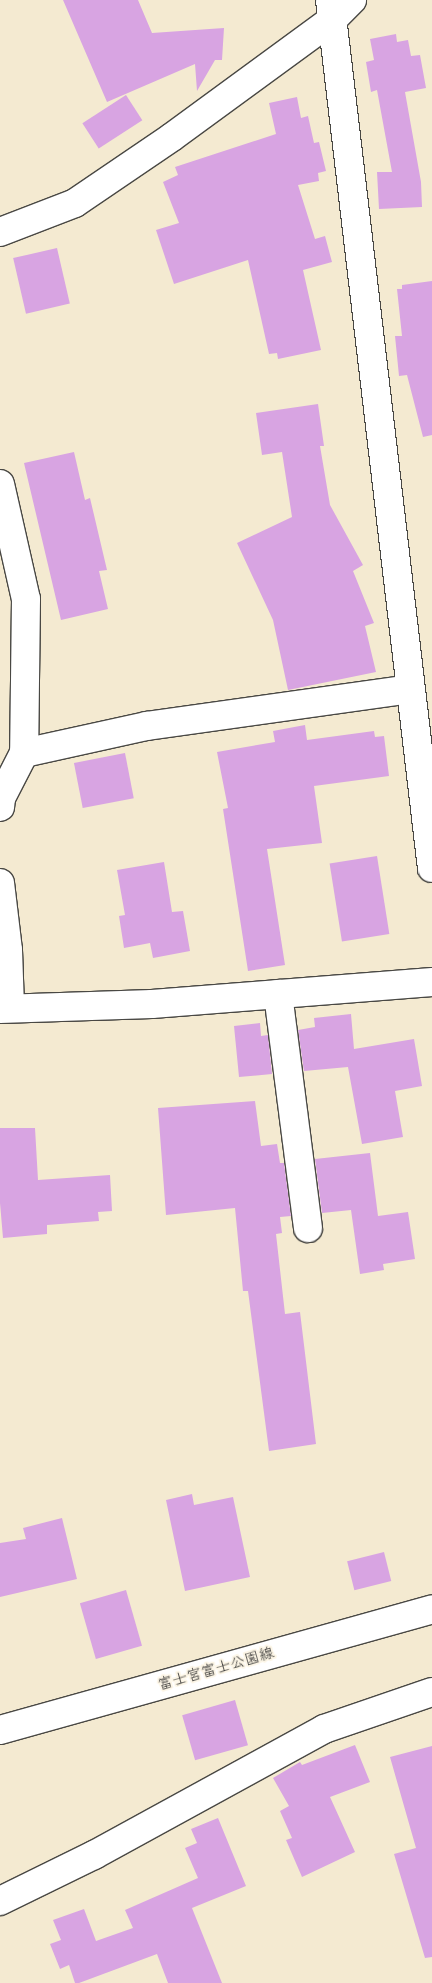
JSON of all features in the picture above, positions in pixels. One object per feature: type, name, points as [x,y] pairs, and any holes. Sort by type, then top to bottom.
[{"type":"street","points":[[0,232],[75,203],[172,137],[331,9],[352,0]]},
{"type":"street","points":[[331,9],[432,868]]},
{"type":"street","points":[[0,484],[26,599],[24,753],[1,798],[0,808]]},
{"type":"street","points":[[24,753],[147,726],[410,689]]},
{"type":"street","points":[[0,884],[8,950],[5,1008],[152,1004],[432,982]]},
{"type":"street","points":[[278,994],[308,1228]]},
{"type":"street","name":"富士宮富士公園線","points":[[0,1730],[432,1609]]},
{"type":"street","points":[[0,1901],[94,1855],[324,1729],[432,1692]]},
{"type":"building","points":[[63,0],[138,0],[152,33],[224,28],[222,60],[215,60],[197,91],[195,64],[107,102]]},
{"type":"building","points":[[396,34],[397,42],[408,40],[411,56],[420,55],[426,88],[405,92],[421,182],[422,207],[379,209],[377,172],[392,172],[377,90],[371,92],[366,62],[374,60],[370,39]]},
{"type":"building","points":[[126,95],[142,120],[99,148],[82,123]]},
{"type":"building","points":[[297,97],[301,118],[308,116],[314,143],[319,142],[326,171],[318,173],[319,181],[298,185],[315,239],[325,236],[332,262],[303,270],[321,350],[278,359],[277,353],[269,354],[248,260],[174,284],[156,230],[179,223],[163,182],[178,175],[175,167],[276,134],[269,103]]},
{"type":"building","points":[[57,248],[70,304],[26,314],[13,258]]},
{"type":"building","points":[[432,281],[432,435],[423,437],[407,375],[399,376],[395,336],[402,336],[397,289],[402,289],[402,285]]},
{"type":"building","points":[[318,404],[324,446],[320,446],[330,505],[363,565],[353,571],[374,623],[365,626],[376,672],[288,690],[273,620],[237,543],[292,517],[282,452],[262,455],[256,413]]},
{"type":"building","points":[[74,452],[85,500],[90,498],[107,570],[99,571],[108,609],[61,620],[24,463]]},
{"type":"building","points":[[305,725],[307,740],[374,731],[375,737],[384,736],[389,776],[314,786],[322,843],[267,849],[285,965],[248,971],[223,809],[228,808],[217,752],[275,742],[273,731]]},
{"type":"building","points":[[125,753],[134,798],[83,808],[74,763]]},
{"type":"building","points":[[377,856],[389,934],[342,942],[330,864]]},
{"type":"building","points":[[164,862],[172,912],[183,911],[190,951],[153,958],[150,943],[124,948],[119,916],[125,915],[117,870]]},
{"type":"building","points":[[351,1014],[354,1049],[414,1039],[422,1086],[395,1091],[403,1137],[362,1144],[348,1067],[304,1071],[298,1030],[315,1027],[314,1018]]},
{"type":"building","points":[[260,1023],[261,1036],[268,1035],[272,1074],[239,1077],[234,1026]]},
{"type":"building","points":[[255,1101],[261,1146],[277,1144],[280,1163],[284,1163],[291,1216],[280,1217],[282,1233],[276,1234],[285,1314],[300,1312],[316,1444],[269,1451],[248,1291],[243,1291],[235,1208],[166,1215],[158,1108]]},
{"type":"building","points":[[0,1128],[35,1128],[38,1180],[110,1175],[112,1211],[98,1212],[99,1221],[47,1225],[47,1234],[3,1238],[0,1203]]},
{"type":"building","points":[[370,1153],[378,1216],[408,1212],[415,1259],[383,1264],[384,1270],[360,1274],[351,1210],[322,1213],[315,1159]]},
{"type":"building","points":[[192,1494],[194,1505],[233,1497],[250,1577],[185,1591],[166,1500]]},
{"type":"building","points":[[62,1518],[77,1579],[0,1597],[0,1543],[26,1539],[23,1528]]},
{"type":"building","points":[[384,1552],[391,1581],[354,1590],[347,1561]]},
{"type":"building","points":[[126,1590],[142,1646],[96,1659],[80,1603]]},
{"type":"building","points":[[235,1700],[248,1745],[195,1760],[182,1715]]},
{"type":"building","points":[[355,1745],[370,1782],[330,1797],[355,1852],[302,1877],[286,1840],[292,1838],[280,1811],[289,1806],[273,1778],[300,1762],[302,1765]]},
{"type":"building","points":[[432,1746],[432,1957],[425,1958],[394,1854],[416,1848],[390,1757]]},
{"type":"building","points":[[218,1818],[246,1886],[192,1908],[222,1983],[168,1983],[157,1954],[79,1983],[75,1983],[69,1965],[60,1969],[50,1944],[61,1940],[53,1920],[84,1909],[96,1941],[133,1928],[125,1910],[198,1878],[185,1848],[197,1843],[191,1829]]}]
